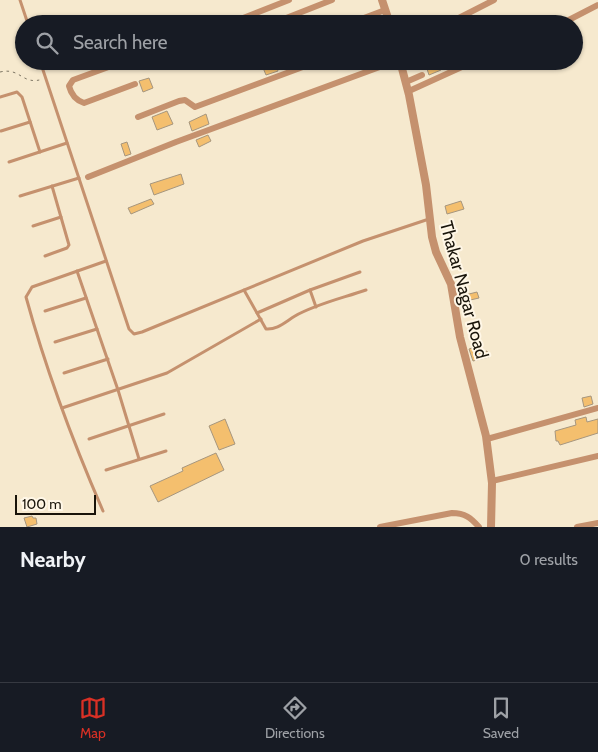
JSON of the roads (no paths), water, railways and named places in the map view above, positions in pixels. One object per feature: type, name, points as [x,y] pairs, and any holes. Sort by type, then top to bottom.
[{"type":"street","points":[[251,15],[289,0]]},
{"type":"street","points":[[294,15],[332,0]]},
{"type":"street","points":[[382,0],[387,15]]},
{"type":"street","points":[[465,15],[494,0]]},
{"type":"street","points":[[579,15],[598,5]]},
{"type":"street","points":[[372,15],[385,10]]},
{"type":"street","points":[[100,70],[73,80],[69,86],[77,100],[84,103],[135,84]]},
{"type":"street","points":[[138,118],[179,101],[185,100],[195,107],[295,70]]},
{"type":"street","points":[[88,177],[176,142],[372,70]]},
{"type":"street","name":"Thakar Nagar Road","points":[[403,70],[426,185],[436,252],[451,284],[460,337],[486,438],[492,481],[491,527]]},
{"type":"street","points":[[408,91],[455,70]]},
{"type":"street","points":[[406,82],[422,75]]},
{"type":"street","points":[[486,438],[598,408]]},
{"type":"street","points":[[492,481],[598,456]]},
{"type":"street","points":[[380,527],[452,513],[461,513],[471,518],[479,527]]},
{"type":"street","points":[[577,527],[598,523]]},
{"type":"lane","points":[[20,0],[25,15]]},
{"type":"lane","points":[[43,70],[129,329],[134,334],[363,241],[430,218]]},
{"type":"lane","points":[[0,97],[17,92],[22,97],[40,152]]},
{"type":"lane","points":[[1,131],[30,122]]},
{"type":"lane","points":[[9,162],[67,143]]},
{"type":"lane","points":[[20,196],[79,178]]},
{"type":"lane","points":[[45,256],[67,248],[69,245],[52,186]]},
{"type":"lane","points":[[33,226],[61,217]]},
{"type":"lane","points":[[103,511],[84,468],[62,408],[38,340],[26,297],[32,287],[106,261]]},
{"type":"lane","points":[[77,271],[108,359],[139,459]]},
{"type":"lane","points":[[257,313],[310,290],[360,272]]},
{"type":"lane","points":[[244,290],[266,329],[276,328],[316,307],[366,290]]},
{"type":"lane","points":[[310,290],[316,307]]},
{"type":"lane","points":[[45,311],[86,298]]},
{"type":"lane","points":[[62,408],[167,374],[261,319]]},
{"type":"lane","points":[[55,342],[97,329]]},
{"type":"lane","points":[[64,373],[108,359]]},
{"type":"lane","points":[[89,439],[164,414]]},
{"type":"lane","points":[[106,470],[166,451]]}]
